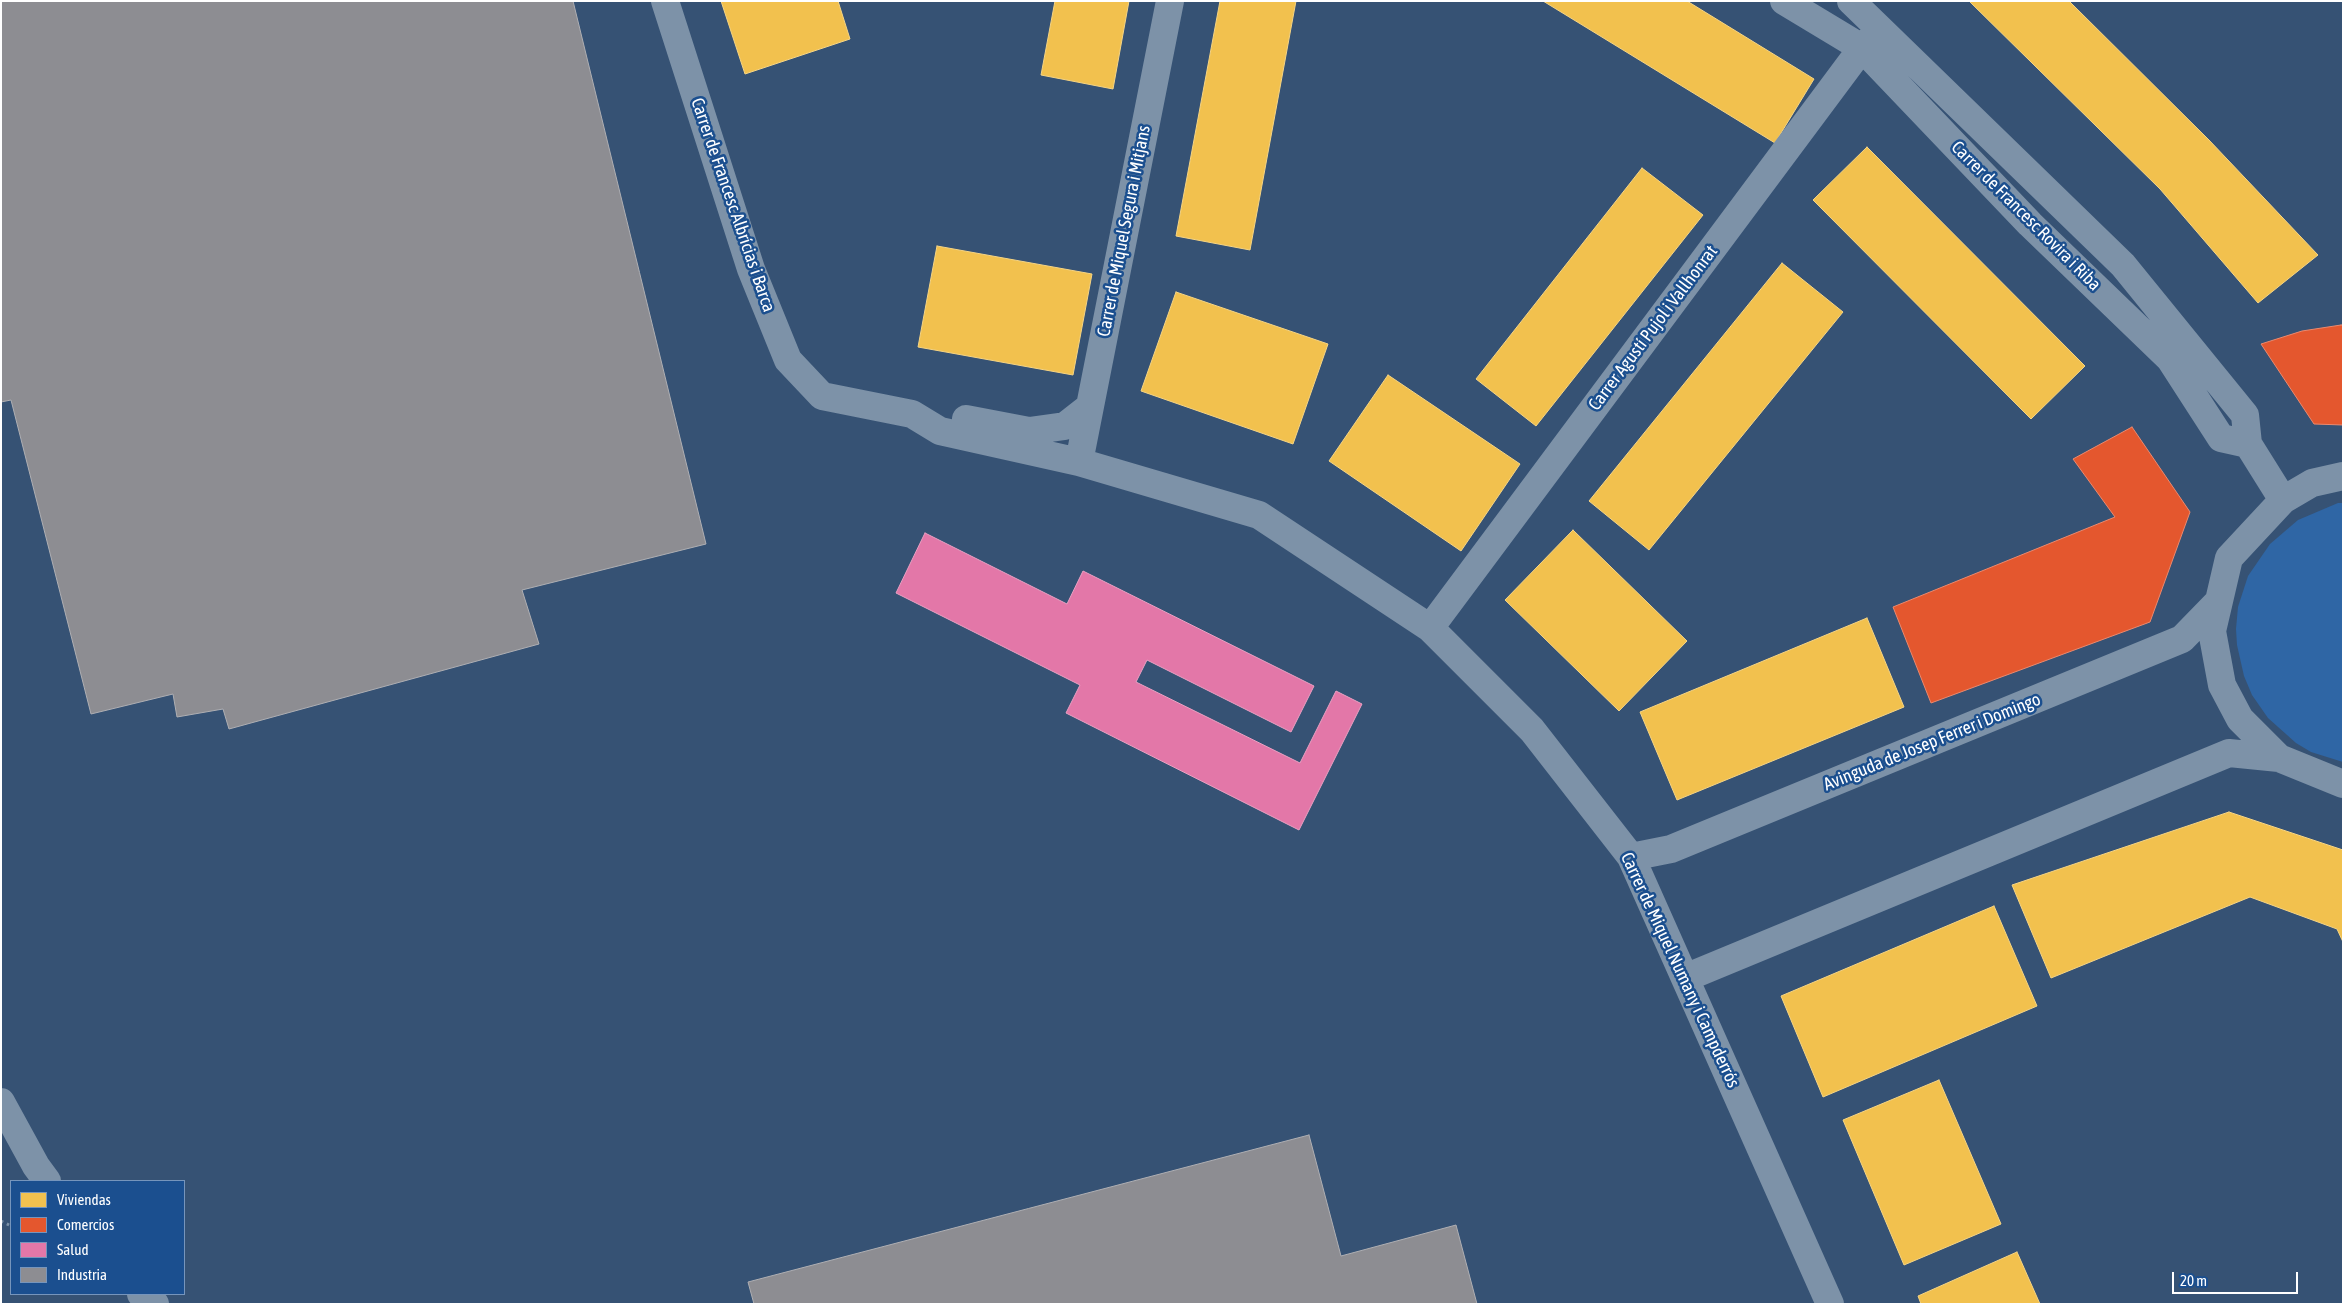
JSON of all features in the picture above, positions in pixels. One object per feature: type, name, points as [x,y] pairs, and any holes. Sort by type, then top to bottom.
[{"type":"street","name":"Carrer de Francesc Albrícias i Barca","points":[[665,1],[751,269],[788,360],[822,396]]},
{"type":"street","name":"Carrer de Miquel Segura i Mitjans","points":[[1079,462],[1088,408],[1170,1]]},
{"type":"street","name":"Carrer de Francesc Rovira i Riba","points":[[1784,1],[1871,39],[2122,265],[2245,414],[2248,444],[2283,500]]},
{"type":"street","name":"Carrer de Francesc Rovira i Riba","points":[[1851,1],[1871,39]]},
{"type":"street","name":"Carrer Agustí Pujol i Vallhonrat","points":[[1430,628],[1871,39]]},
{"type":"street","name":"Carrer de Miquel Numany i Campderrós","points":[[822,396],[912,414],[966,419],[1029,431],[1065,426],[1088,408]]},
{"type":"street","name":"Carrer de Miquel Numany i Campderrós","points":[[912,414],[940,431],[1079,462],[1259,515],[1430,628],[1532,730],[1631,857],[1830,1304]]},
{"type":"street","points":[[2279,758],[2240,719],[2222,685],[2212,631],[2229,558],[2283,500],[2312,483],[2343,476]]},
{"type":"street","name":"Avinguda de Josep Ferrer i Domingo","points":[[1631,857],[1671,849],[2182,639],[2219,601]]},
{"type":"street","points":[[1685,978],[2229,753],[2279,758],[2343,784]]},
{"type":"street","points":[[1,1102],[36,1166],[46,1180]]},
{"type":"street","points":[[142,1295],[155,1304]]},
{"type":"shaded area","points":[[2338,503],[2343,503],[2343,762],[2311,752],[2296,743],[2268,718],[2252,695],[2244,676],[2237,645],[2236,629],[2238,607],[2248,576],[2270,544],[2298,520]]},
{"type":"building: Viviendas","points":[[721,1],[838,1],[850,39],[745,74]]},
{"type":"building: Viviendas","points":[[1055,1],[1129,1],[1113,89],[1041,75]]},
{"type":"building: Viviendas","points":[[1220,1],[1296,1],[1250,250],[1176,236]]},
{"type":"building: Viviendas","points":[[1543,1],[1687,1],[1814,79],[1775,143]]},
{"type":"building: Viviendas","points":[[1969,1],[2069,1],[2209,140],[2318,255],[2258,303],[2160,189]]},
{"type":"building: Viviendas","points":[[1867,147],[2085,366],[2031,419],[1813,200]]},
{"type":"building: Viviendas","points":[[1642,168],[1703,215],[1536,426],[1476,379]]},
{"type":"building: Viviendas","points":[[937,246],[1092,274],[1073,375],[918,347]]},
{"type":"building: Viviendas","points":[[1782,263],[1843,312],[1649,550],[1589,501]]},
{"type":"building: Viviendas","points":[[1176,292],[1328,344],[1293,444],[1141,391]]},
{"type":"building: Viviendas","points":[[1388,375],[1520,464],[1461,551],[1329,461]]},
{"type":"building: Viviendas","points":[[1573,530],[1687,641],[1619,711],[1505,600]]},
{"type":"building: Viviendas","points":[[1867,618],[1904,707],[1677,800],[1640,712]]},
{"type":"building: Viviendas","points":[[2229,812],[2343,850],[2343,942],[2337,929],[2250,897],[2051,978],[2012,885]]},
{"type":"building: Viviendas","points":[[1994,906],[2037,1006],[1823,1097],[1781,996]]},
{"type":"building: Viviendas","points":[[1939,1080],[2001,1224],[1904,1265],[1843,1120]]},
{"type":"building: Viviendas","points":[[2017,1252],[2040,1304],[1921,1304],[1918,1296]]},
{"type":"building: Comercios","points":[[2343,325],[2343,425],[2314,424],[2261,344],[2302,331]]},
{"type":"building: Comercios","points":[[2132,427],[2190,512],[2150,622],[1931,703],[1893,607],[2115,517],[2073,459]]},
{"type":"building: Salud","points":[[925,533],[1067,604],[1083,571],[1314,686],[1291,732],[1147,660],[1136,682],[1300,763],[1336,691],[1362,704],[1299,830],[1066,713],[1080,685],[896,593]]},
{"type":"building: Industria","points":[[1,1],[573,1],[706,544],[522,590],[539,644],[229,729],[223,709],[177,717],[173,694],[91,714],[11,400],[1,402]]},
{"type":"building: Industria","points":[[1309,1135],[1341,1256],[1456,1225],[1477,1304],[754,1304],[748,1282]]}]
